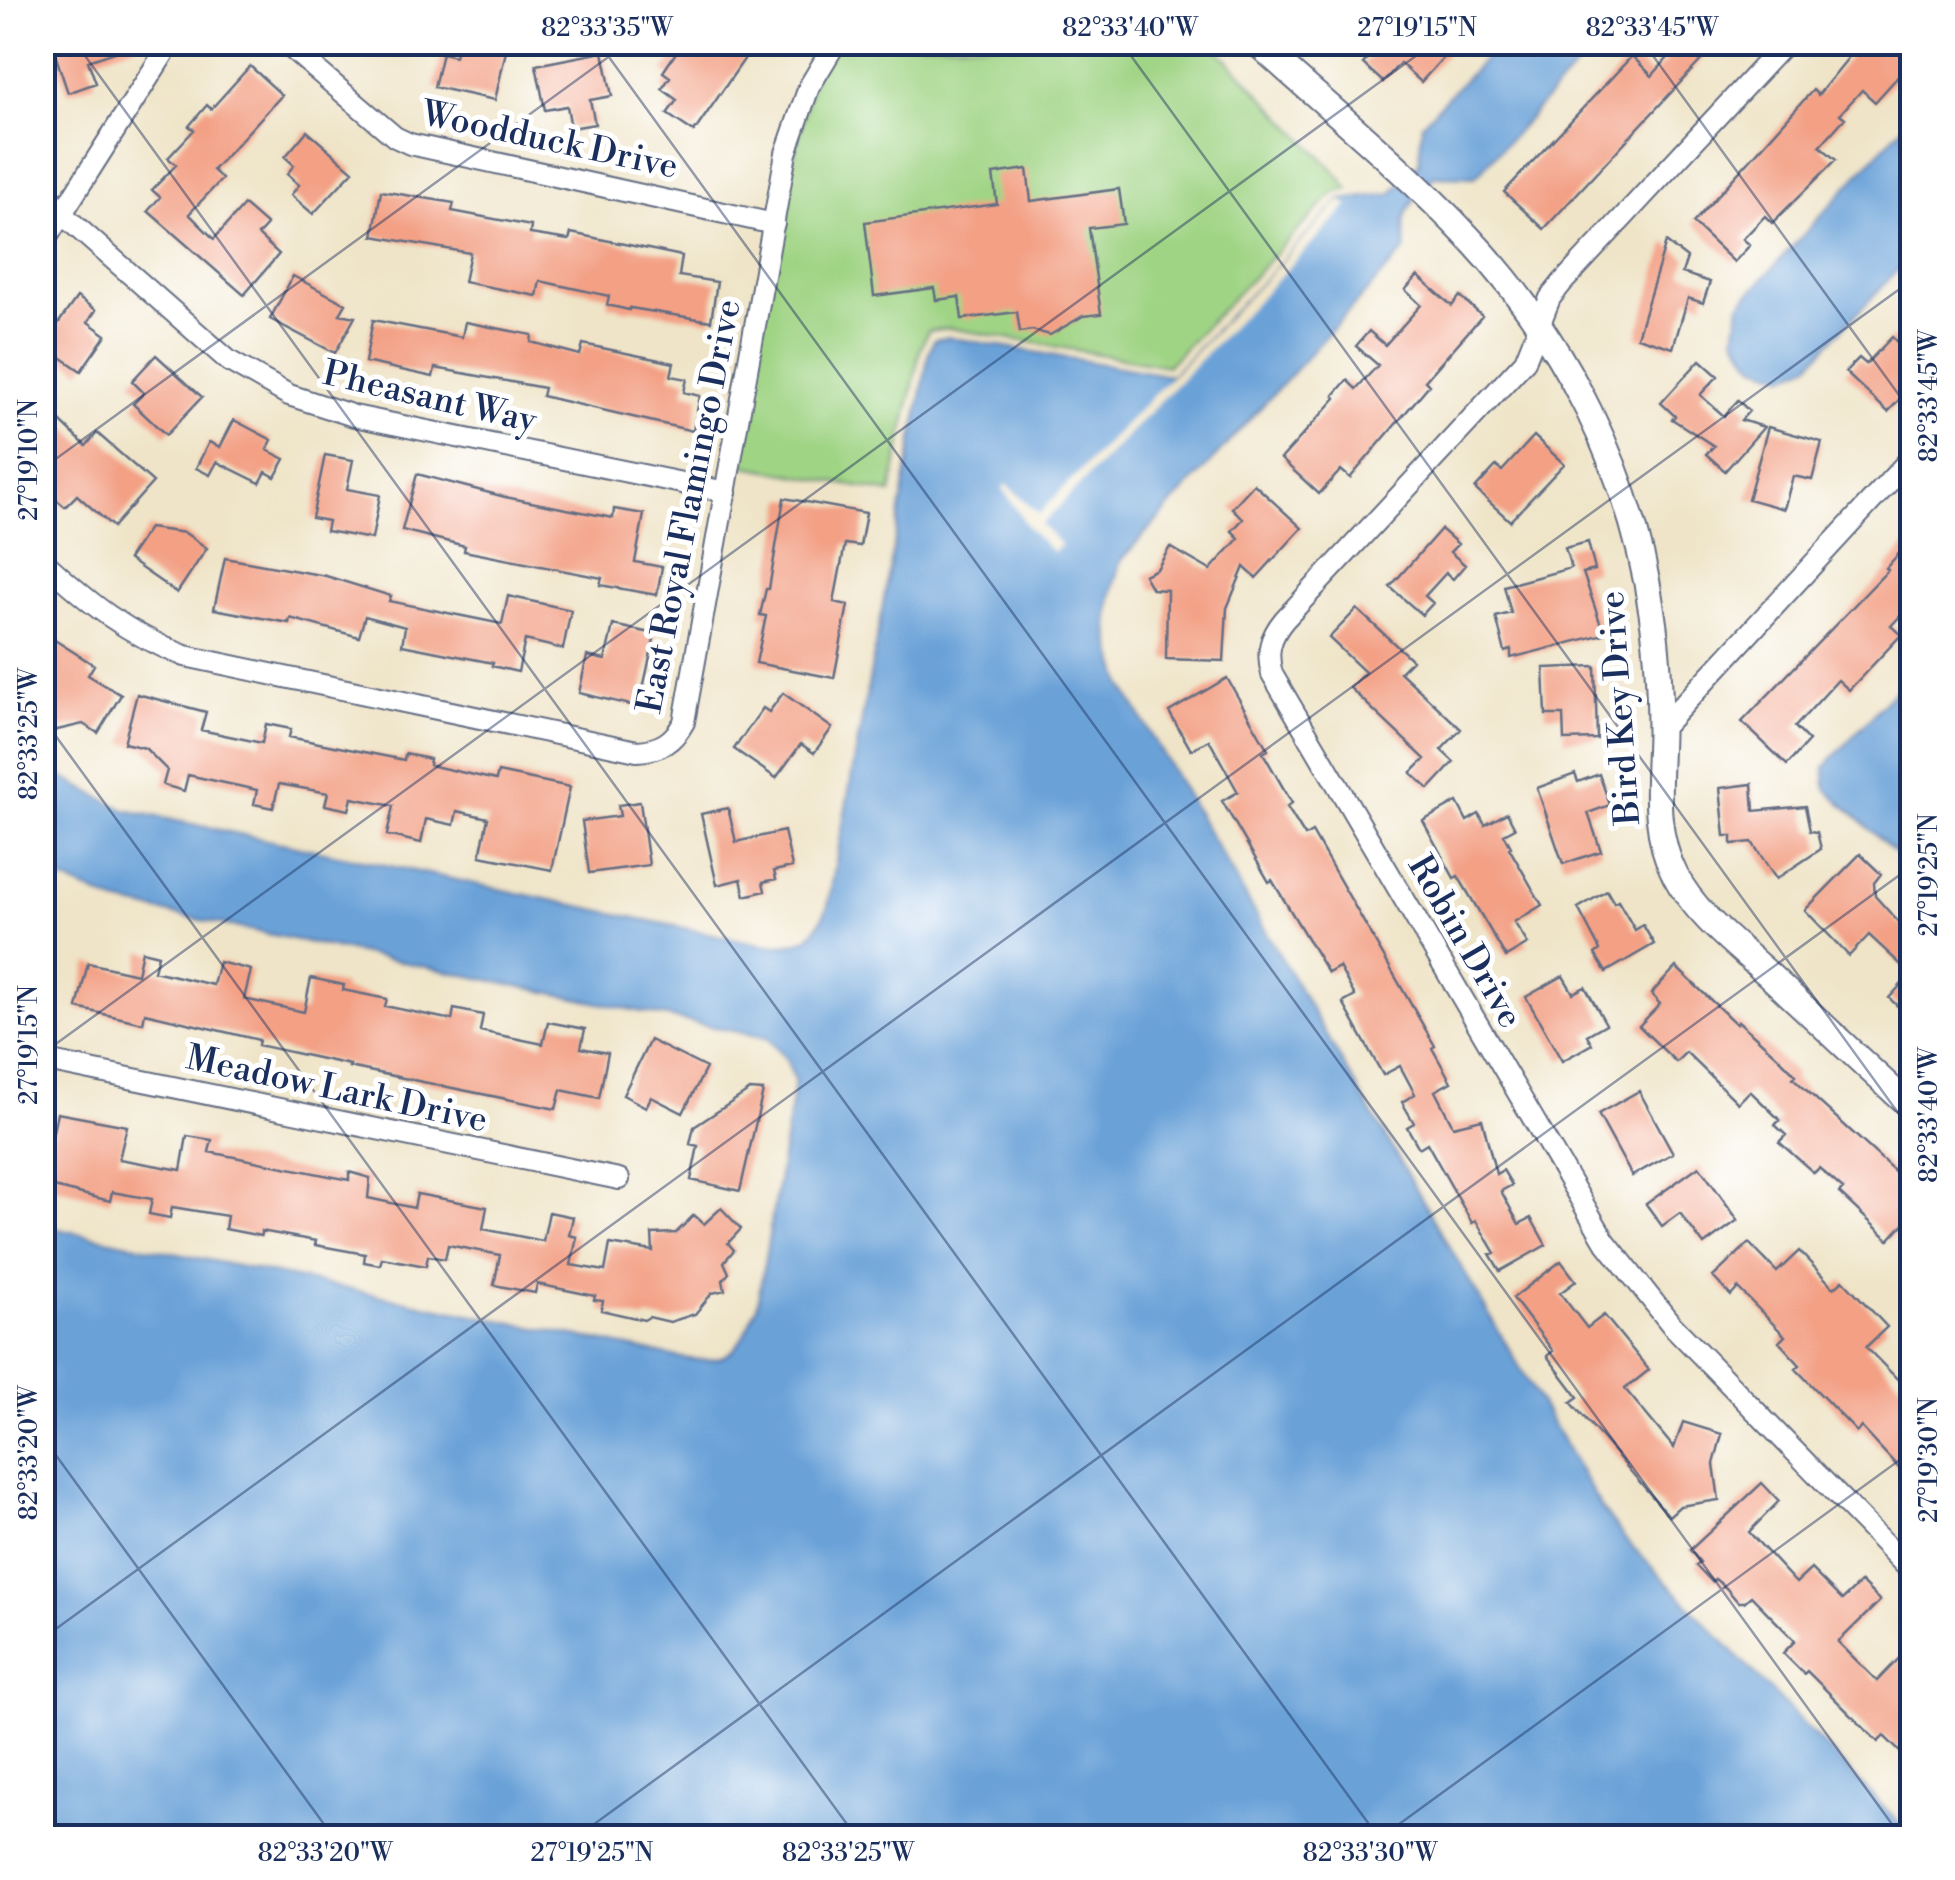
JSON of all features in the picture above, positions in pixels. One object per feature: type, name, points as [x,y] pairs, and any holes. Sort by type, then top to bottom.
[{"type":"street","points":[[42,245],[172,42]]},
{"type":"street","name":"Woodduck Drive","points":[[284,42],[395,137],[410,144],[774,224]]},
{"type":"street","name":"East Royal Flamingo Drive","points":[[42,560],[121,626],[185,656],[638,751],[665,746],[684,722],[786,153],[800,107],[836,42]]},
{"type":"street","name":"Bird Key Drive","points":[[1256,42],[1468,236],[1539,325],[1586,406],[1629,508],[1653,616],[1660,730],[1659,824],[1668,860],[1700,912],[1912,1108]]},
{"type":"street","name":"Robin Drive","points":[[1786,42],[1562,283],[1550,298],[1525,361],[1275,631],[1268,660],[1272,674],[1604,1240],[1671,1324],[1912,1572]]},
{"type":"street","name":"Pheasant Way","points":[[42,186],[62,214],[230,361],[289,395],[354,416],[726,492]]},
{"type":"street","points":[[1660,730],[1912,458]]},
{"type":"street","name":"Meadow Lark Drive","points":[[42,1060],[619,1179]]},
{"type":"green space","points":[[830,43],[1211,43],[1349,189],[1334,193],[1167,366],[949,328],[928,331],[920,350],[891,493],[729,463],[771,247],[817,64]]},
{"type":"water","points":[[1500,43],[1598,43],[1475,177],[1434,176],[1407,212],[1405,250],[1121,560],[1109,609],[1113,652],[1123,686],[1601,1507],[1624,1538],[1912,1837],[43,1837],[43,1226],[677,1357],[721,1358],[744,1335],[757,1306],[795,1081],[786,1059],[767,1038],[115,902],[43,871],[42,767],[125,810],[764,945],[797,943],[817,927],[828,906],[934,340],[948,337],[1171,376],[1341,200],[1391,194],[1419,163],[1422,123]]},
{"type":"water","points":[[1912,116],[1912,254],[1810,364],[1786,376],[1754,365],[1735,337],[1740,304]]},
{"type":"water","points":[[1912,672],[1912,868],[1826,789],[1825,767]]},
{"type":"pier","points":[[1341,200],[1348,206],[1041,525],[1061,545],[1053,552],[1029,529],[1003,488],[1006,484],[1039,514]]},
{"type":"building","points":[[51,42],[136,45],[88,61],[96,83],[68,93]]},
{"type":"building","points":[[475,42],[508,42],[495,100],[434,87],[442,53],[455,56],[458,45],[474,48]]},
{"type":"building","points":[[683,42],[699,48],[703,42],[756,42],[694,132],[667,114],[677,100],[662,89],[670,77],[663,72]]},
{"type":"building","points":[[1383,42],[1457,42],[1421,82],[1400,63],[1383,82],[1363,64]]},
{"type":"building","points":[[1682,42],[1711,42],[1703,51],[1707,54],[1544,229],[1504,192],[1632,56],[1652,76]]},
{"type":"building","points":[[1861,42],[1912,42],[1912,61],[1875,102],[1862,90],[1840,114],[1845,118],[1820,146],[1836,160],[1772,223],[1765,216],[1743,239],[1750,245],[1734,262],[1693,223],[1813,90],[1818,95]]},
{"type":"building","points":[[603,52],[612,96],[590,100],[595,124],[571,128],[567,106],[545,110],[536,65]]},
{"type":"building","points":[[250,66],[282,95],[213,170],[222,179],[189,214],[214,239],[244,205],[267,225],[258,235],[279,254],[244,295],[148,211],[160,197],[152,190],[176,165],[168,158],[194,130],[189,126],[207,105],[211,109]]},
{"type":"building","points":[[307,131],[353,171],[313,214],[291,195],[299,185],[287,174],[294,165],[285,157]]},
{"type":"building","points":[[1027,169],[1031,201],[1119,189],[1124,224],[1089,228],[1101,314],[1083,316],[1050,335],[1032,330],[1020,332],[1017,312],[962,319],[959,297],[936,300],[934,288],[874,296],[865,222],[997,204],[993,174]]},
{"type":"building","points":[[381,191],[454,203],[452,211],[531,226],[530,234],[569,240],[571,233],[682,256],[679,276],[717,282],[711,321],[607,305],[609,296],[540,281],[537,296],[464,282],[470,253],[373,236]]},
{"type":"building","points":[[1666,242],[1687,258],[1682,273],[1710,282],[1703,303],[1688,298],[1673,348],[1637,337]]},
{"type":"building","points":[[293,276],[346,304],[340,314],[355,317],[335,353],[270,319]]},
{"type":"building","points":[[1418,276],[1452,306],[1460,296],[1482,316],[1425,381],[1429,385],[1350,478],[1341,470],[1319,494],[1281,459],[1336,398],[1334,395],[1347,380],[1356,389],[1378,365],[1356,346],[1369,331],[1385,345],[1421,305],[1405,290]]},
{"type":"building","points":[[77,297],[96,310],[88,322],[106,335],[81,371],[43,345]]},
{"type":"building","points":[[373,320],[462,337],[465,322],[532,335],[531,342],[580,355],[583,344],[674,363],[671,376],[687,379],[684,392],[700,396],[693,431],[542,396],[544,388],[435,368],[433,377],[365,362]]},
{"type":"building","points":[[1912,331],[1912,385],[1888,412],[1845,372],[1859,358],[1866,364],[1892,337],[1900,345]]},
{"type":"building","points":[[156,355],[202,397],[166,435],[133,404],[144,393],[132,381]]},
{"type":"building","points":[[1700,360],[1718,376],[1700,395],[1724,416],[1738,400],[1749,411],[1741,420],[1764,427],[1725,471],[1706,454],[1714,446],[1672,419],[1675,416],[1661,403]]},
{"type":"building","points":[[42,404],[86,446],[97,433],[153,482],[113,527],[77,495],[65,507],[42,487]]},
{"type":"building","points":[[234,420],[272,440],[267,450],[285,459],[275,477],[266,472],[260,483],[217,462],[210,475],[196,468],[209,442],[220,447]]},
{"type":"building","points":[[1768,427],[1822,442],[1812,480],[1793,476],[1784,509],[1748,499]]},
{"type":"building","points":[[1534,436],[1564,464],[1510,521],[1475,489],[1496,466],[1502,471]]},
{"type":"building","points":[[325,455],[353,460],[347,489],[380,495],[372,539],[326,531],[328,521],[312,518]]},
{"type":"building","points":[[417,474],[505,497],[613,518],[614,509],[644,514],[635,562],[662,567],[657,595],[600,585],[602,578],[464,551],[465,546],[402,530]]},
{"type":"building","points":[[1254,484],[1302,528],[1256,578],[1244,567],[1227,608],[1224,661],[1166,659],[1167,590],[1152,589],[1144,575],[1157,569],[1170,547],[1210,570],[1239,538],[1232,531],[1243,519],[1232,508]]},
{"type":"building","points":[[784,498],[866,513],[860,546],[845,544],[834,602],[848,605],[834,678],[756,663],[766,616],[760,615],[769,589]]},
{"type":"building","points":[[149,528],[185,533],[207,548],[177,593],[128,559]]},
{"type":"building","points":[[1441,529],[1458,544],[1450,552],[1465,565],[1453,579],[1446,573],[1425,596],[1433,603],[1422,615],[1390,587]]},
{"type":"building","points":[[1912,539],[1912,603],[1891,626],[1901,635],[1849,690],[1838,680],[1795,727],[1809,741],[1787,765],[1742,722],[1888,570]]},
{"type":"building","points":[[1588,542],[1595,570],[1583,573],[1604,634],[1511,658],[1511,650],[1505,652],[1496,617],[1511,613],[1504,586],[1571,568],[1565,548]]},
{"type":"building","points":[[225,558],[326,576],[391,596],[389,601],[502,624],[508,596],[571,610],[563,649],[525,640],[518,672],[492,666],[493,663],[402,645],[405,627],[365,616],[359,637],[290,618],[289,623],[214,609]]},
{"type":"building","points":[[1357,609],[1412,660],[1400,672],[1461,729],[1441,750],[1454,762],[1429,789],[1411,773],[1425,759],[1350,688],[1365,672],[1329,638]]},
{"type":"building","points":[[613,625],[655,634],[639,707],[579,693],[587,656],[605,660]]},
{"type":"building","points":[[42,632],[94,665],[88,675],[121,695],[98,733],[83,724],[44,733],[50,723],[42,718]]},
{"type":"building","points":[[1595,666],[1597,739],[1564,740],[1563,715],[1546,715],[1544,668]]},
{"type":"building","points":[[1227,678],[1268,750],[1263,753],[1292,803],[1287,807],[1305,836],[1312,832],[1435,1046],[1432,1048],[1451,1082],[1435,1091],[1453,1126],[1482,1119],[1496,1174],[1503,1170],[1512,1185],[1501,1191],[1519,1224],[1531,1218],[1546,1245],[1500,1271],[1490,1254],[1495,1253],[1476,1221],[1472,1223],[1427,1143],[1419,1148],[1407,1127],[1414,1123],[1402,1102],[1415,1094],[1400,1066],[1383,1075],[1343,1003],[1355,996],[1339,967],[1328,973],[1222,801],[1238,792],[1209,740],[1191,750],[1169,712]]},
{"type":"building","points":[[783,693],[832,728],[814,753],[801,744],[776,778],[734,749],[763,708],[769,712]]},
{"type":"building","points":[[137,694],[206,712],[201,730],[262,743],[266,724],[291,729],[289,737],[404,760],[405,754],[430,759],[429,765],[496,780],[498,772],[570,787],[552,870],[480,856],[488,818],[457,811],[454,825],[426,819],[421,843],[387,835],[393,806],[352,798],[349,810],[325,805],[328,793],[279,784],[273,808],[254,804],[257,790],[188,775],[184,791],[163,785],[167,770],[145,748],[124,743]]},
{"type":"building","points":[[1575,774],[1578,782],[1599,774],[1610,805],[1588,813],[1601,851],[1563,864],[1537,788]]},
{"type":"building","points":[[1752,784],[1754,811],[1805,806],[1810,831],[1817,832],[1821,849],[1776,879],[1752,842],[1732,844],[1732,836],[1725,836],[1720,788]]},
{"type":"building","points":[[640,802],[649,865],[589,873],[582,821],[620,816],[618,805]]},
{"type":"building","points":[[1457,802],[1467,821],[1479,814],[1485,825],[1507,813],[1515,828],[1504,834],[1509,848],[1542,905],[1514,922],[1528,944],[1506,957],[1458,876],[1454,878],[1423,821]]},
{"type":"building","points":[[728,808],[736,842],[784,831],[792,867],[774,871],[776,879],[763,882],[765,891],[745,896],[741,879],[717,885],[701,814]]},
{"type":"building","points":[[1860,854],[1881,874],[1874,883],[1875,896],[1901,925],[1912,913],[1912,1020],[1889,998],[1911,974],[1869,935],[1849,956],[1805,910]]},
{"type":"building","points":[[1607,891],[1614,903],[1618,901],[1635,930],[1643,925],[1654,944],[1606,972],[1595,954],[1600,950],[1578,908]]},
{"type":"building","points":[[142,951],[158,955],[154,971],[213,985],[219,962],[251,970],[244,999],[304,1012],[311,978],[344,985],[343,990],[387,999],[385,1006],[452,1020],[454,1009],[483,1015],[480,1031],[543,1044],[548,1022],[585,1029],[581,1048],[608,1053],[599,1098],[561,1090],[556,1109],[349,1067],[258,1045],[259,1040],[145,1013],[143,1023],[77,1008],[88,963],[137,974]]},
{"type":"building","points":[[1676,967],[1736,1024],[1738,1021],[1776,1055],[1796,1075],[1793,1078],[1912,1187],[1912,1215],[1889,1240],[1839,1193],[1843,1189],[1819,1168],[1814,1173],[1779,1142],[1786,1135],[1775,1125],[1780,1120],[1750,1091],[1738,1103],[1686,1052],[1676,1062],[1639,1026],[1660,1004],[1651,994]]},
{"type":"building","points":[[1563,976],[1573,993],[1585,987],[1606,1024],[1587,1035],[1592,1044],[1562,1061],[1526,997]]},
{"type":"building","points":[[650,1040],[706,1068],[683,1113],[651,1097],[646,1107],[623,1095]]},
{"type":"building","points":[[750,1090],[763,1091],[740,1191],[691,1180],[698,1146],[690,1144],[694,1127]]},
{"type":"building","points":[[1639,1091],[1673,1153],[1632,1176],[1598,1114]]},
{"type":"building","points":[[57,1113],[127,1126],[119,1159],[181,1170],[187,1136],[212,1140],[209,1152],[349,1180],[349,1172],[370,1178],[368,1198],[414,1208],[417,1194],[487,1207],[483,1229],[543,1241],[549,1212],[573,1217],[569,1235],[577,1237],[571,1265],[605,1271],[610,1244],[653,1251],[652,1234],[676,1233],[694,1215],[704,1224],[721,1208],[741,1229],[728,1243],[734,1250],[724,1262],[729,1273],[723,1280],[725,1290],[712,1293],[695,1314],[670,1322],[649,1317],[644,1320],[601,1310],[603,1301],[594,1300],[595,1296],[537,1284],[535,1293],[494,1285],[500,1255],[448,1245],[445,1259],[428,1256],[426,1266],[382,1258],[380,1265],[364,1262],[365,1254],[315,1245],[316,1241],[225,1229],[227,1216],[172,1207],[170,1218],[149,1214],[152,1199],[112,1192],[110,1201],[42,1184]]},
{"type":"building","points":[[1699,1166],[1738,1220],[1704,1245],[1680,1213],[1662,1226],[1646,1204]]},
{"type":"building","points":[[1749,1243],[1777,1272],[1799,1251],[1834,1288],[1843,1280],[1887,1327],[1866,1347],[1909,1391],[1906,1394],[1912,1409],[1912,1482],[1861,1427],[1857,1432],[1796,1369],[1800,1365],[1779,1342],[1785,1336],[1738,1288],[1731,1296],[1713,1277]]},
{"type":"building","points":[[1561,1261],[1576,1281],[1560,1293],[1587,1328],[1604,1315],[1649,1370],[1625,1389],[1674,1448],[1683,1422],[1722,1434],[1714,1464],[1719,1500],[1680,1506],[1669,1516],[1571,1402],[1578,1397],[1547,1356],[1553,1351],[1513,1298]]},
{"type":"building","points":[[1762,1483],[1779,1501],[1749,1532],[1796,1583],[1811,1569],[1842,1600],[1861,1582],[1880,1601],[1838,1642],[1877,1681],[1912,1645],[1912,1764],[1884,1736],[1878,1742],[1807,1671],[1804,1674],[1783,1653],[1795,1641],[1751,1596],[1738,1602],[1696,1565],[1700,1562],[1690,1550]]}]
